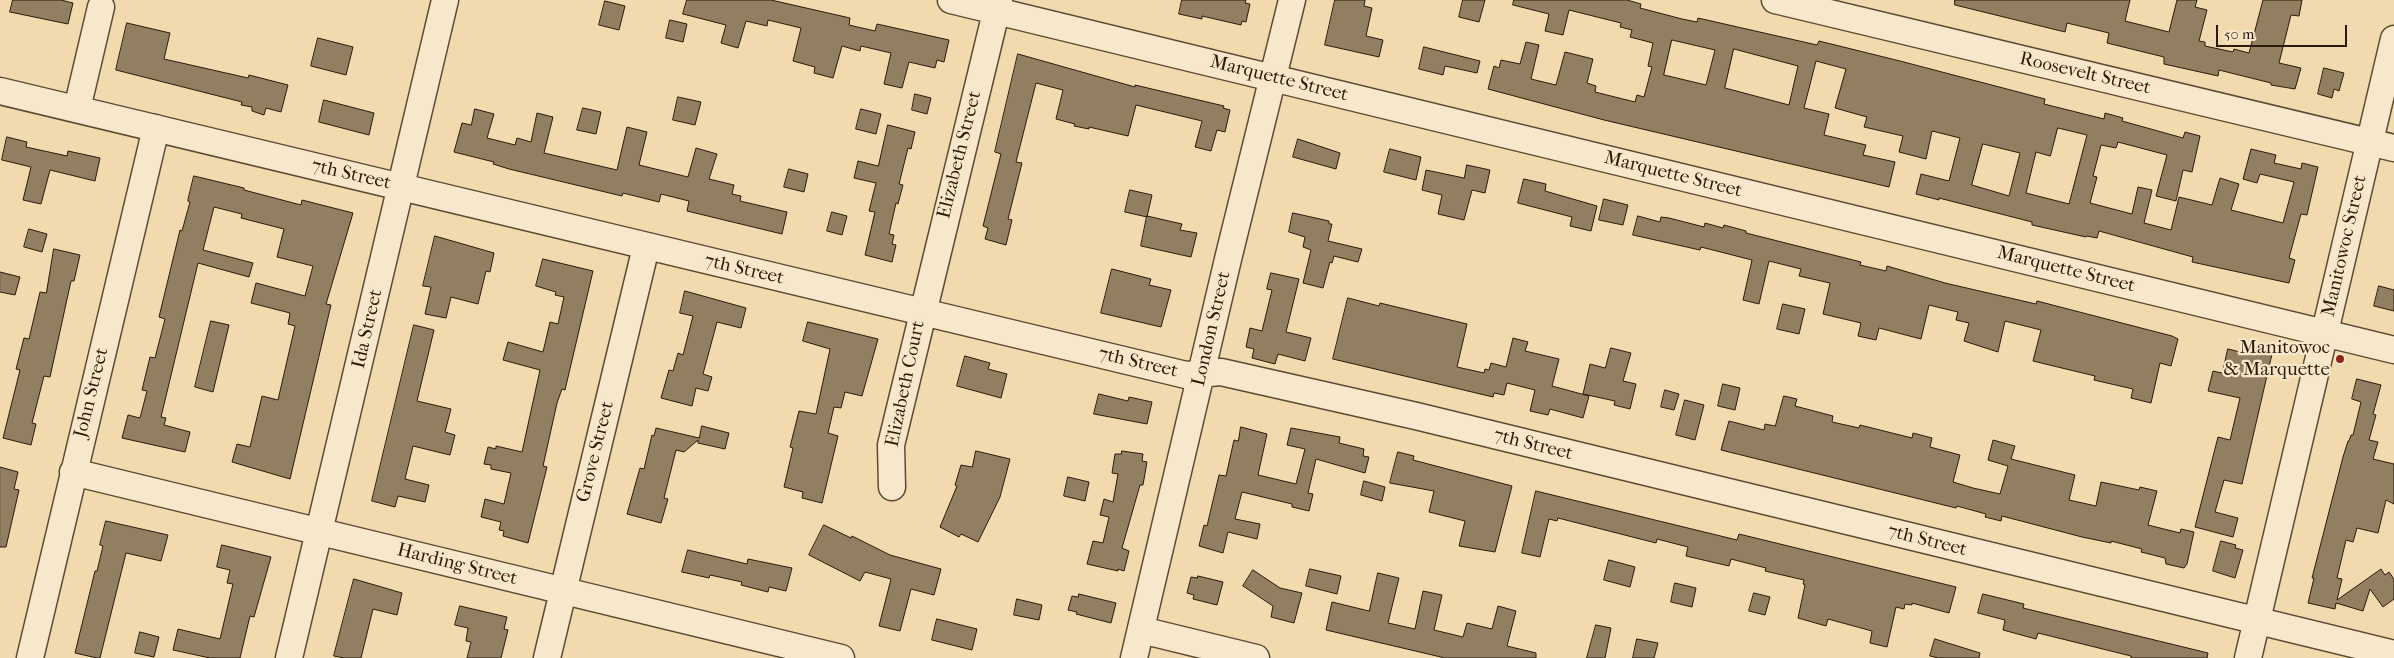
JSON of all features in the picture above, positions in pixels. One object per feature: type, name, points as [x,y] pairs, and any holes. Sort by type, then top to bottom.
[{"type":"street","name":"Ida Street","points":[[289,658],[445,0]]},
{"type":"street","name":"Marquette Street","points":[[951,0],[997,5],[1273,77],[2394,350]]},
{"type":"street","name":"London Street","points":[[1134,658],[1229,255],[1292,0]]},
{"type":"street","name":"Roosevelt Street","points":[[1775,0],[2382,145]]},
{"type":"street","name":"Elizabeth Street","points":[[922,310],[997,5]]},
{"type":"street","points":[[77,109],[101,7]]},
{"type":"street","name":"Manitowoc Street","points":[[2248,658],[2325,333],[2382,145],[2394,39]]},
{"type":"street","name":"7th Street","points":[[0,91],[646,247],[922,310],[1186,375],[1221,372],[1416,416],[2394,654]]},
{"type":"street","name":"John Street","points":[[30,658],[156,128]]},
{"type":"street","name":"Grove Street","points":[[547,658],[646,247]]},
{"type":"street","name":"Elizabeth Court","points":[[892,487],[891,445],[922,310]]},
{"type":"street","name":"Harding Street","points":[[74,472],[839,658]]},
{"type":"street","points":[[1141,630],[1256,658]]},
{"type":"building","points":[[13,0],[61,0],[73,3],[68,24],[10,12]]},
{"type":"building","points":[[687,0],[771,0],[850,18],[849,25],[875,31],[877,24],[949,40],[944,62],[937,60],[935,68],[909,62],[902,88],[884,84],[891,53],[861,46],[860,51],[842,46],[833,78],[814,73],[815,67],[793,61],[801,28],[768,20],[767,26],[746,21],[738,48],[721,43],[726,25],[683,14]]},
{"type":"building","points":[[1182,0],[1246,0],[1245,3],[1250,4],[1246,22],[1242,21],[1241,25],[1202,16],[1202,19],[1179,14]]},
{"type":"building","points":[[1335,0],[1365,0],[1364,6],[1372,8],[1366,36],[1383,40],[1379,57],[1325,45]]},
{"type":"building","points":[[1463,0],[1485,0],[1479,22],[1459,17]]},
{"type":"building","points":[[1514,0],[1627,0],[1641,4],[1640,8],[1682,19],[1697,22],[1698,18],[1817,45],[1819,41],[1900,61],[2045,99],[2044,104],[2104,119],[2105,113],[2123,118],[2122,121],[2183,138],[2185,132],[2200,136],[2192,172],[2183,170],[2176,201],[2156,196],[2167,155],[2118,142],[2116,148],[2101,145],[2093,176],[2097,177],[2090,203],[2132,214],[2138,187],[2152,190],[2144,223],[2171,230],[2179,197],[2212,205],[2220,178],[2239,184],[2231,210],[2283,223],[2294,182],[2260,174],[2257,183],[2243,179],[2251,149],[2276,155],[2274,163],[2301,169],[2302,163],[2318,167],[2307,215],[2301,214],[2289,258],[2295,260],[2289,283],[2192,262],[2193,257],[2099,231],[2097,238],[2086,237],[2032,225],[2032,222],[1939,198],[1939,200],[1916,194],[1921,174],[1949,181],[1960,138],[1932,131],[1926,159],[1899,152],[1903,136],[1864,127],[1867,117],[1835,108],[1846,69],[1816,61],[1804,108],[1829,114],[1824,135],[1866,145],[1863,155],[1895,162],[1889,187],[1604,120],[1488,89],[1494,66],[1499,68],[1501,60],[1520,64],[1526,42],[1539,45],[1531,79],[1556,85],[1565,52],[1593,59],[1587,83],[1596,86],[1595,92],[1635,102],[1637,95],[1644,97],[1652,67],[1648,66],[1653,43],[1630,37],[1632,30],[1620,27],[1621,23],[1569,10],[1563,35],[1545,31],[1549,14],[1513,5]],"holes":[[[1672,40],[1715,50],[1706,85],[1664,75]],[[1734,49],[1798,66],[1789,105],[1725,88]],[[2058,128],[2087,135],[2069,204],[2026,193],[2036,152],[2050,156]],[[1983,144],[2020,153],[2009,196],[1972,185]]]},
{"type":"building","points":[[1955,0],[2130,0],[2125,21],[2169,32],[2177,0],[2197,0],[2195,7],[2207,10],[2199,41],[2205,42],[2205,46],[2233,52],[2234,49],[2249,53],[2263,0],[2302,0],[2299,16],[2291,15],[2279,63],[2301,68],[2295,89],[2271,85],[2271,83],[2219,70],[2218,76],[2164,64],[2164,57],[2107,43],[2109,33],[2067,23],[2065,32],[1955,5]]},
{"type":"building","points":[[605,1],[625,6],[619,30],[599,25]]},
{"type":"building","points":[[670,20],[687,24],[683,42],[666,38]]},
{"type":"building","points":[[127,23],[170,33],[164,59],[248,78],[249,75],[288,85],[281,112],[266,108],[264,115],[252,111],[252,107],[241,105],[242,102],[116,70]]},
{"type":"building","points":[[318,38],[353,47],[346,75],[311,66]]},
{"type":"building","points":[[1424,47],[1480,61],[1477,73],[1445,66],[1443,75],[1419,69]]},
{"type":"building","points":[[1018,54],[1135,87],[1135,85],[1224,106],[1223,108],[1230,110],[1225,132],[1217,130],[1211,151],[1195,147],[1202,121],[1136,105],[1128,136],[1089,127],[1089,129],[1074,126],[1075,124],[1056,119],[1063,90],[1036,83],[1016,162],[1022,163],[1008,219],[1012,220],[1006,245],[985,239],[988,228],[983,226],[1001,154],[995,152]]},
{"type":"building","points":[[2324,68],[2344,73],[2339,91],[2334,89],[2332,98],[2318,94]]},
{"type":"building","points":[[915,94],[931,98],[927,114],[912,110]]},
{"type":"building","points":[[678,97],[701,102],[695,125],[673,120]]},
{"type":"building","points":[[324,100],[374,113],[369,135],[319,122]]},
{"type":"building","points":[[583,108],[601,112],[596,134],[577,130]]},
{"type":"building","points":[[475,109],[494,114],[487,138],[515,145],[517,138],[531,142],[537,113],[553,117],[544,153],[617,170],[627,127],[647,132],[639,165],[688,177],[696,148],[717,154],[709,179],[734,185],[732,194],[741,196],[740,201],[787,212],[782,234],[687,211],[689,201],[661,194],[659,202],[623,193],[622,196],[509,169],[493,164],[494,162],[454,152],[462,123],[471,125]]},
{"type":"building","points":[[861,109],[881,114],[876,134],[856,129]]},
{"type":"building","points":[[888,125],[915,132],[911,149],[908,148],[899,184],[903,185],[898,204],[896,203],[889,234],[894,235],[892,244],[896,245],[892,262],[865,255],[875,212],[869,211],[876,183],[854,178],[858,161],[878,166]]},
{"type":"building","points":[[7,137],[27,142],[26,147],[67,156],[68,151],[100,158],[95,181],[50,170],[41,204],[23,200],[31,167],[2,160]]},
{"type":"building","points":[[1298,139],[1340,153],[1336,169],[1293,157]]},
{"type":"building","points":[[1390,149],[1421,157],[1416,180],[1384,172]]},
{"type":"building","points":[[1467,165],[1490,170],[1485,193],[1472,190],[1464,220],[1438,214],[1442,195],[1422,190],[1426,170],[1464,178]]},
{"type":"building","points":[[789,169],[808,174],[804,192],[784,187]]},
{"type":"building","points":[[194,176],[301,205],[302,200],[353,213],[326,304],[331,305],[290,479],[232,462],[237,444],[250,447],[262,396],[278,400],[295,326],[288,324],[290,313],[251,303],[256,283],[305,296],[313,266],[277,257],[284,229],[241,218],[242,214],[214,207],[203,250],[253,263],[249,277],[198,263],[161,417],[166,418],[164,425],[190,432],[185,452],[122,438],[128,415],[140,418],[147,391],[142,390],[150,357],[155,358],[165,319],[159,317],[180,230],[182,231],[190,202],[188,201]]},
{"type":"building","points":[[1524,179],[1546,184],[1545,191],[1597,206],[1591,231],[1570,226],[1572,217],[1518,203]]},
{"type":"building","points":[[1130,190],[1152,195],[1147,217],[1125,212]]},
{"type":"building","points":[[1604,199],[1628,205],[1623,225],[1599,220]]},
{"type":"building","points":[[832,212],[847,216],[842,235],[827,231]]},
{"type":"building","points":[[1293,213],[1329,221],[1329,224],[1332,224],[1328,241],[1362,249],[1358,262],[1334,256],[1332,263],[1330,262],[1323,288],[1303,283],[1311,250],[1303,247],[1305,237],[1289,232]]},
{"type":"building","points":[[1147,216],[1182,224],[1180,230],[1197,233],[1191,257],[1141,246]]},
{"type":"building","points":[[1638,216],[1660,222],[1661,217],[1669,218],[1704,227],[1705,223],[1723,228],[1724,225],[1746,231],[1746,233],[1861,262],[1860,265],[1886,271],[1887,266],[1945,283],[2036,304],[2037,301],[2178,339],[2171,366],[2160,363],[2151,403],[2131,398],[2133,389],[2094,380],[2095,376],[2033,361],[2041,330],[2005,321],[1998,352],[1964,341],[1969,323],[1956,320],[1958,312],[1929,305],[1921,339],[1879,328],[1876,340],[1858,336],[1861,323],[1823,314],[1830,283],[1799,276],[1801,269],[1769,261],[1759,304],[1743,300],[1752,260],[1701,247],[1700,250],[1633,235]]},
{"type":"building","points":[[29,229],[47,234],[42,252],[24,247]]},
{"type":"building","points":[[435,236],[494,253],[490,272],[486,271],[478,304],[451,297],[446,318],[425,314],[431,287],[423,286]]},
{"type":"building","points":[[54,249],[80,255],[74,281],[71,281],[50,377],[44,376],[32,423],[36,424],[31,445],[3,438],[20,370],[16,369],[24,338],[29,339],[40,292],[46,293]]},
{"type":"building","points":[[543,259],[593,271],[565,390],[562,389],[557,403],[543,466],[547,467],[528,543],[503,536],[504,531],[499,530],[501,522],[481,517],[485,499],[504,504],[511,473],[491,469],[491,465],[484,464],[488,447],[496,449],[496,446],[522,452],[540,370],[503,360],[508,342],[543,352],[550,322],[558,324],[564,297],[555,295],[556,292],[536,286]]},
{"type":"building","points":[[1112,269],[1151,279],[1149,285],[1171,290],[1161,327],[1101,313]]},
{"type":"building","points":[[0,272],[20,277],[15,295],[0,292]]},
{"type":"building","points":[[1271,273],[1299,279],[1286,332],[1311,338],[1305,361],[1278,354],[1275,364],[1252,358],[1254,349],[1246,347],[1250,328],[1262,331],[1272,290],[1267,289]]},
{"type":"building","points":[[2379,286],[2394,290],[2394,311],[2374,306]]},
{"type":"building","points":[[685,291],[746,308],[741,328],[717,322],[703,374],[712,377],[708,391],[696,388],[692,406],[661,398],[669,370],[673,371],[678,353],[683,355],[693,316],[680,313]]},
{"type":"building","points":[[1348,298],[1379,306],[1380,303],[1467,324],[1457,367],[1484,373],[1485,369],[1489,370],[1491,363],[1506,367],[1513,338],[1528,342],[1525,351],[1559,359],[1552,386],[1589,396],[1583,418],[1550,409],[1548,415],[1530,411],[1535,390],[1507,383],[1504,395],[1494,393],[1493,397],[1333,359]]},
{"type":"building","points":[[1783,304],[1805,309],[1799,334],[1777,329]]},
{"type":"building","points":[[211,321],[229,325],[213,392],[195,387]]},
{"type":"building","points":[[808,322],[878,339],[862,396],[845,392],[841,408],[834,407],[828,433],[838,436],[822,503],[802,498],[803,492],[784,487],[793,448],[790,447],[799,411],[816,414],[830,349],[803,341]]},
{"type":"building","points":[[414,325],[434,330],[417,401],[451,409],[445,432],[455,435],[450,455],[413,446],[405,479],[429,485],[425,502],[398,496],[395,507],[372,501]]},
{"type":"building","points":[[1611,348],[1631,353],[1623,381],[1636,384],[1630,409],[1614,405],[1615,401],[1583,394],[1590,364],[1605,368]]},
{"type":"building","points":[[2228,349],[2252,355],[2253,349],[2272,354],[2242,484],[2224,480],[2215,512],[2238,518],[2233,537],[2195,527],[2218,437],[2230,440],[2240,398],[2208,391],[2213,371],[2222,373]]},
{"type":"building","points":[[965,356],[990,363],[988,369],[1007,374],[1001,398],[957,386]]},
{"type":"building","points":[[2357,379],[2381,385],[2373,414],[2376,415],[2369,440],[2378,442],[2373,459],[2394,464],[2394,504],[2386,500],[2378,533],[2357,528],[2353,542],[2346,540],[2337,578],[2342,579],[2337,600],[2381,569],[2385,575],[2389,572],[2394,579],[2394,599],[2383,607],[2370,589],[2363,611],[2336,603],[2335,609],[2308,603],[2314,578],[2312,578],[2343,457],[2348,441],[2351,435],[2353,435],[2361,402],[2352,399]]},
{"type":"building","points":[[1723,384],[1740,388],[1735,410],[1718,406]]},
{"type":"building","points":[[1665,390],[1679,394],[1674,410],[1661,407]]},
{"type":"building","points":[[1099,394],[1128,401],[1129,397],[1152,402],[1147,424],[1094,414]]},
{"type":"building","points":[[1784,396],[1797,399],[1795,406],[1833,416],[1832,422],[1859,428],[1860,425],[1912,438],[1913,433],[1932,438],[1930,447],[1960,455],[1953,482],[1973,488],[2000,494],[2008,466],[1988,460],[1993,440],[2015,446],[2011,459],[2075,475],[2069,500],[2096,506],[2101,482],[2139,490],[2140,487],[2157,491],[2148,525],[2180,533],[2181,529],[2194,532],[2187,564],[2184,568],[2166,564],[2165,558],[2141,552],[2142,549],[2111,541],[2111,543],[2082,537],[2002,516],[2001,521],[1985,517],[1986,514],[1957,506],[1956,508],[1721,450],[1729,421],[1764,430],[1765,424],[1775,426]]},
{"type":"building","points":[[1685,400],[1704,405],[1695,440],[1676,435]]},
{"type":"building","points":[[702,426],[729,433],[725,449],[698,443],[698,440],[684,452],[676,450],[664,498],[668,499],[661,523],[627,514],[640,468],[644,469],[652,435],[654,436],[656,428],[699,438]]},
{"type":"building","points":[[1241,427],[1267,434],[1258,475],[1296,484],[1305,449],[1287,445],[1291,428],[1340,437],[1339,443],[1364,449],[1363,456],[1369,457],[1365,473],[1316,459],[1308,493],[1313,494],[1309,511],[1292,507],[1292,504],[1242,492],[1235,519],[1260,524],[1257,539],[1228,532],[1223,553],[1199,546],[1204,525],[1207,526],[1219,475],[1226,476],[1234,440],[1238,441]]},
{"type":"building","points":[[976,451],[1010,459],[1000,497],[978,542],[961,534],[959,537],[940,527],[957,486],[955,485],[961,465],[972,467]]},
{"type":"building","points":[[1122,451],[1143,454],[1142,461],[1147,462],[1143,485],[1140,485],[1122,548],[1129,551],[1124,571],[1118,569],[1118,571],[1087,564],[1093,541],[1103,543],[1109,517],[1100,515],[1104,499],[1113,502],[1118,474],[1112,473],[1115,454],[1121,454]]},
{"type":"building","points":[[1398,452],[1414,456],[1413,460],[1512,486],[1495,552],[1459,546],[1465,521],[1429,512],[1434,491],[1390,483]]},
{"type":"building","points":[[0,467],[18,472],[14,489],[19,490],[6,547],[0,547]]},
{"type":"building","points":[[1068,477],[1089,482],[1085,501],[1064,496]]},
{"type":"building","points":[[1364,481],[1385,487],[1382,501],[1361,495]]},
{"type":"building","points":[[1536,491],[1737,540],[1739,534],[1956,587],[1949,613],[1912,603],[1912,605],[1905,604],[1904,609],[1896,607],[1887,647],[1870,643],[1872,631],[1828,619],[1826,626],[1798,618],[1805,585],[1803,584],[1804,580],[1765,571],[1766,568],[1731,559],[1729,566],[1686,556],[1688,547],[1657,539],[1656,543],[1558,518],[1557,521],[1549,519],[1540,557],[1522,553]]},
{"type":"building","points":[[106,521],[168,535],[161,561],[126,553],[100,658],[97,658],[75,653],[103,546],[100,545]]},
{"type":"building","points":[[824,525],[851,538],[852,536],[890,555],[941,569],[934,595],[911,589],[900,631],[879,626],[891,579],[865,572],[860,581],[809,555]]},
{"type":"building","points":[[2221,541],[2236,545],[2235,548],[2243,550],[2235,578],[2213,571]]},
{"type":"building","points":[[222,545],[271,557],[254,617],[250,616],[240,658],[210,658],[173,650],[178,629],[220,639],[233,584],[227,583],[230,570],[217,567]]},
{"type":"building","points":[[688,550],[747,564],[748,559],[792,568],[786,591],[769,587],[768,592],[741,585],[742,582],[710,575],[709,578],[682,572]]},
{"type":"building","points":[[1609,560],[1635,567],[1630,587],[1604,580]]},
{"type":"building","points":[[1310,569],[1341,576],[1337,594],[1306,586]]},
{"type":"building","points":[[1253,570],[1280,588],[1302,593],[1294,623],[1271,617],[1273,606],[1243,586]]},
{"type":"building","points":[[1378,573],[1399,578],[1388,623],[1415,629],[1423,591],[1442,595],[1434,630],[1463,637],[1467,623],[1492,629],[1498,606],[1516,611],[1507,646],[1536,653],[1536,658],[1445,658],[1326,630],[1332,602],[1369,611]]},
{"type":"building","points":[[1198,576],[1223,582],[1217,605],[1193,599],[1194,595],[1187,593],[1191,577],[1197,578]]},
{"type":"building","points":[[354,579],[402,593],[397,615],[373,609],[361,658],[344,658],[334,656]]},
{"type":"building","points":[[1675,583],[1696,588],[1692,607],[1671,602]]},
{"type":"building","points":[[1754,593],[1770,597],[1765,615],[1749,611]]},
{"type":"building","points":[[1079,594],[1116,603],[1111,623],[1076,614],[1077,612],[1068,610],[1072,596],[1078,597]]},
{"type":"building","points":[[1983,594],[2024,604],[2023,608],[2208,653],[2207,658],[2131,658],[2131,656],[2038,633],[2036,639],[2003,630],[2005,620],[1978,613]]},
{"type":"building","points":[[1017,599],[1042,605],[1039,620],[1014,615]]},
{"type":"building","points":[[460,606],[507,617],[504,629],[508,630],[501,658],[467,658],[471,642],[466,641],[468,628],[455,625]]},
{"type":"building","points":[[937,619],[977,629],[972,650],[932,640]]},
{"type":"building","points":[[1596,625],[1611,628],[1605,658],[1587,658]]},
{"type":"building","points":[[140,632],[159,637],[154,657],[135,653]]},
{"type":"building","points":[[1637,639],[1658,643],[1654,658],[1633,658]]},
{"type":"building","points":[[1935,639],[1980,653],[1979,658],[1938,658],[1930,656]]},
{"type":"place","name":"Manitowoc & Marquette","points":[[2340,359]]}]
